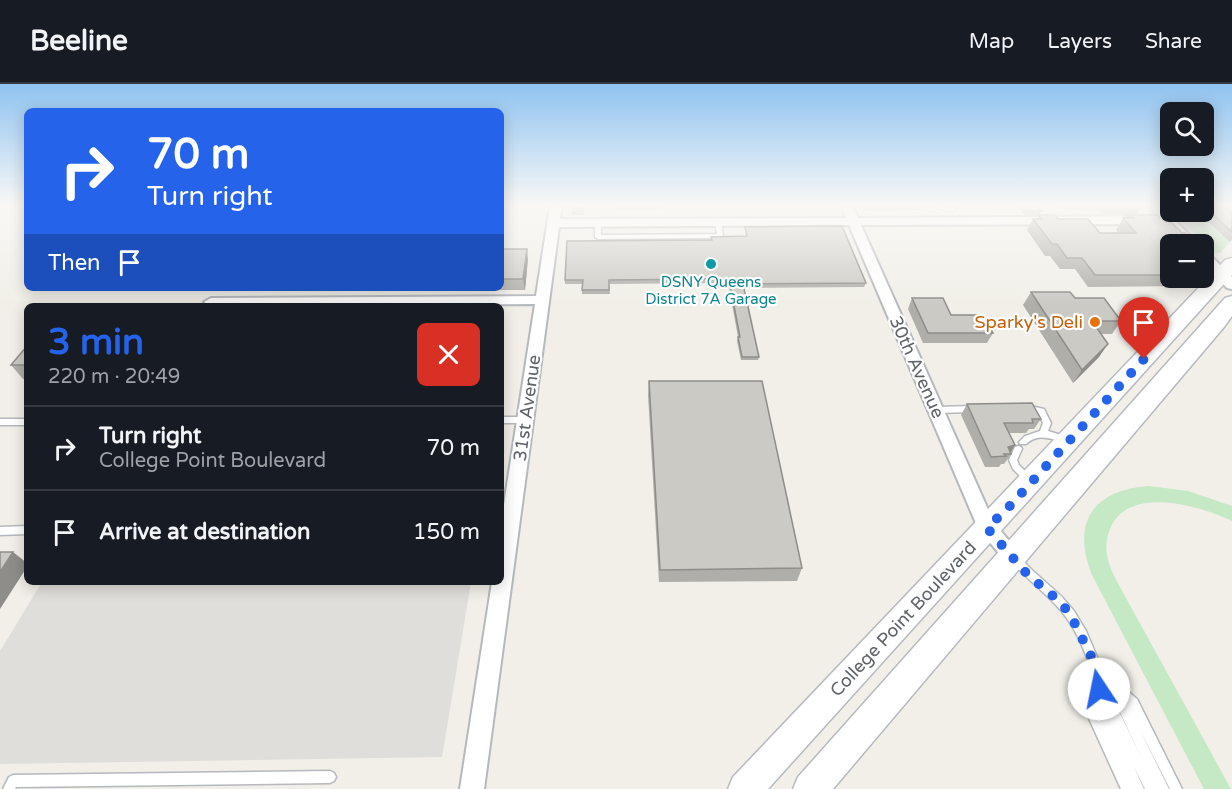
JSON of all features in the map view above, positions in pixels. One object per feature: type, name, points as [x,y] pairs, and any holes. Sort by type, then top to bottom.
[{"type":"main road","name":"College Point Boulevard","points":[[745,789],[1069,440],[1229,275]]},
{"type":"main road","points":[[810,789],[1013,556],[1225,322],[1232,302]]},
{"type":"street","name":"31st Avenue","points":[[504,539],[525,420],[552,239]]},
{"type":"street","name":"30th Avenue","points":[[861,239],[987,528],[1013,556]]},
{"type":"street","points":[[1214,264],[1229,275]]},
{"type":"street","points":[[211,302],[543,300]]},
{"type":"street","name":"31st Avenue","points":[[472,789],[498,585]]},
{"type":"lane","points":[[1022,408],[1034,408],[1041,411],[1047,423],[1043,433]]},
{"type":"lane","points":[[936,410],[987,409]]},
{"type":"lane","points":[[504,420],[525,420]]},
{"type":"lane","points":[[0,422],[24,422]]},
{"type":"lane","points":[[1031,481],[1016,467],[1013,460],[1027,438],[1043,433],[1069,440]]},
{"type":"lane","points":[[0,531],[24,530]]},
{"type":"lane","points":[[1013,556],[1027,574],[1059,601],[1070,614],[1101,676],[1109,702],[1151,789]]},
{"type":"lane","points":[[1101,676],[1087,701],[1126,789]]},
{"type":"lane","points":[[1101,676],[1097,702],[1138,789]]},
{"type":"lane","points":[[1101,676],[1122,704],[1163,789]]},
{"type":"lane","points":[[1101,676],[1133,703],[1176,789]]},
{"type":"lane","points":[[9,789],[13,781],[330,777]]},
{"type":"shaded area","points":[[40,585],[471,585],[442,757],[0,764],[0,651]]},
{"type":"green space","points":[[1214,239],[1227,239],[1230,242],[1220,253],[1214,253]]},
{"type":"green space","points":[[1149,486],[1188,491],[1232,506],[1232,521],[1185,505],[1166,502],[1132,507],[1119,515],[1110,529],[1106,547],[1115,578],[1231,789],[1204,789],[1092,575],[1086,556],[1084,539],[1086,525],[1092,512],[1101,502],[1114,494]]},
{"type":"building","name":"DSNY Queens District 7A Garage","points":[[847,239],[866,283],[743,284],[759,357],[742,357],[730,285],[717,285],[716,279],[609,280],[609,290],[582,290],[583,280],[565,280],[567,241]]},
{"type":"building","points":[[1048,239],[1160,239],[1160,275],[1095,275],[1082,258],[1067,258],[1057,244],[1052,244]]},
{"type":"building","points":[[504,249],[527,249],[523,279],[504,279]]},
{"type":"building","points":[[1031,292],[1070,292],[1075,298],[1104,298],[1121,321],[1092,321],[1108,344],[1082,370]]},
{"type":"building","points":[[912,298],[943,298],[951,315],[983,315],[993,333],[928,333]]},
{"type":"building","points":[[24,350],[24,365],[11,365]]},
{"type":"building","points":[[649,381],[762,381],[802,568],[660,570]]},
{"type":"building","points":[[1032,403],[1041,419],[1032,419],[1033,423],[1004,423],[1015,445],[1008,447],[1011,454],[991,457],[967,404]]},
{"type":"building","points":[[0,552],[13,552],[0,572]]},
{"type":"place","name":"DSNY Queens District 7A Garage","points":[[711,264]]},
{"type":"place","name":"Sparky's Deli","points":[[1095,322]]},
{"type":"route","points":[[1099,689],[1101,676],[1070,614],[1059,601],[1027,574],[987,528],[1144,359]]}]
